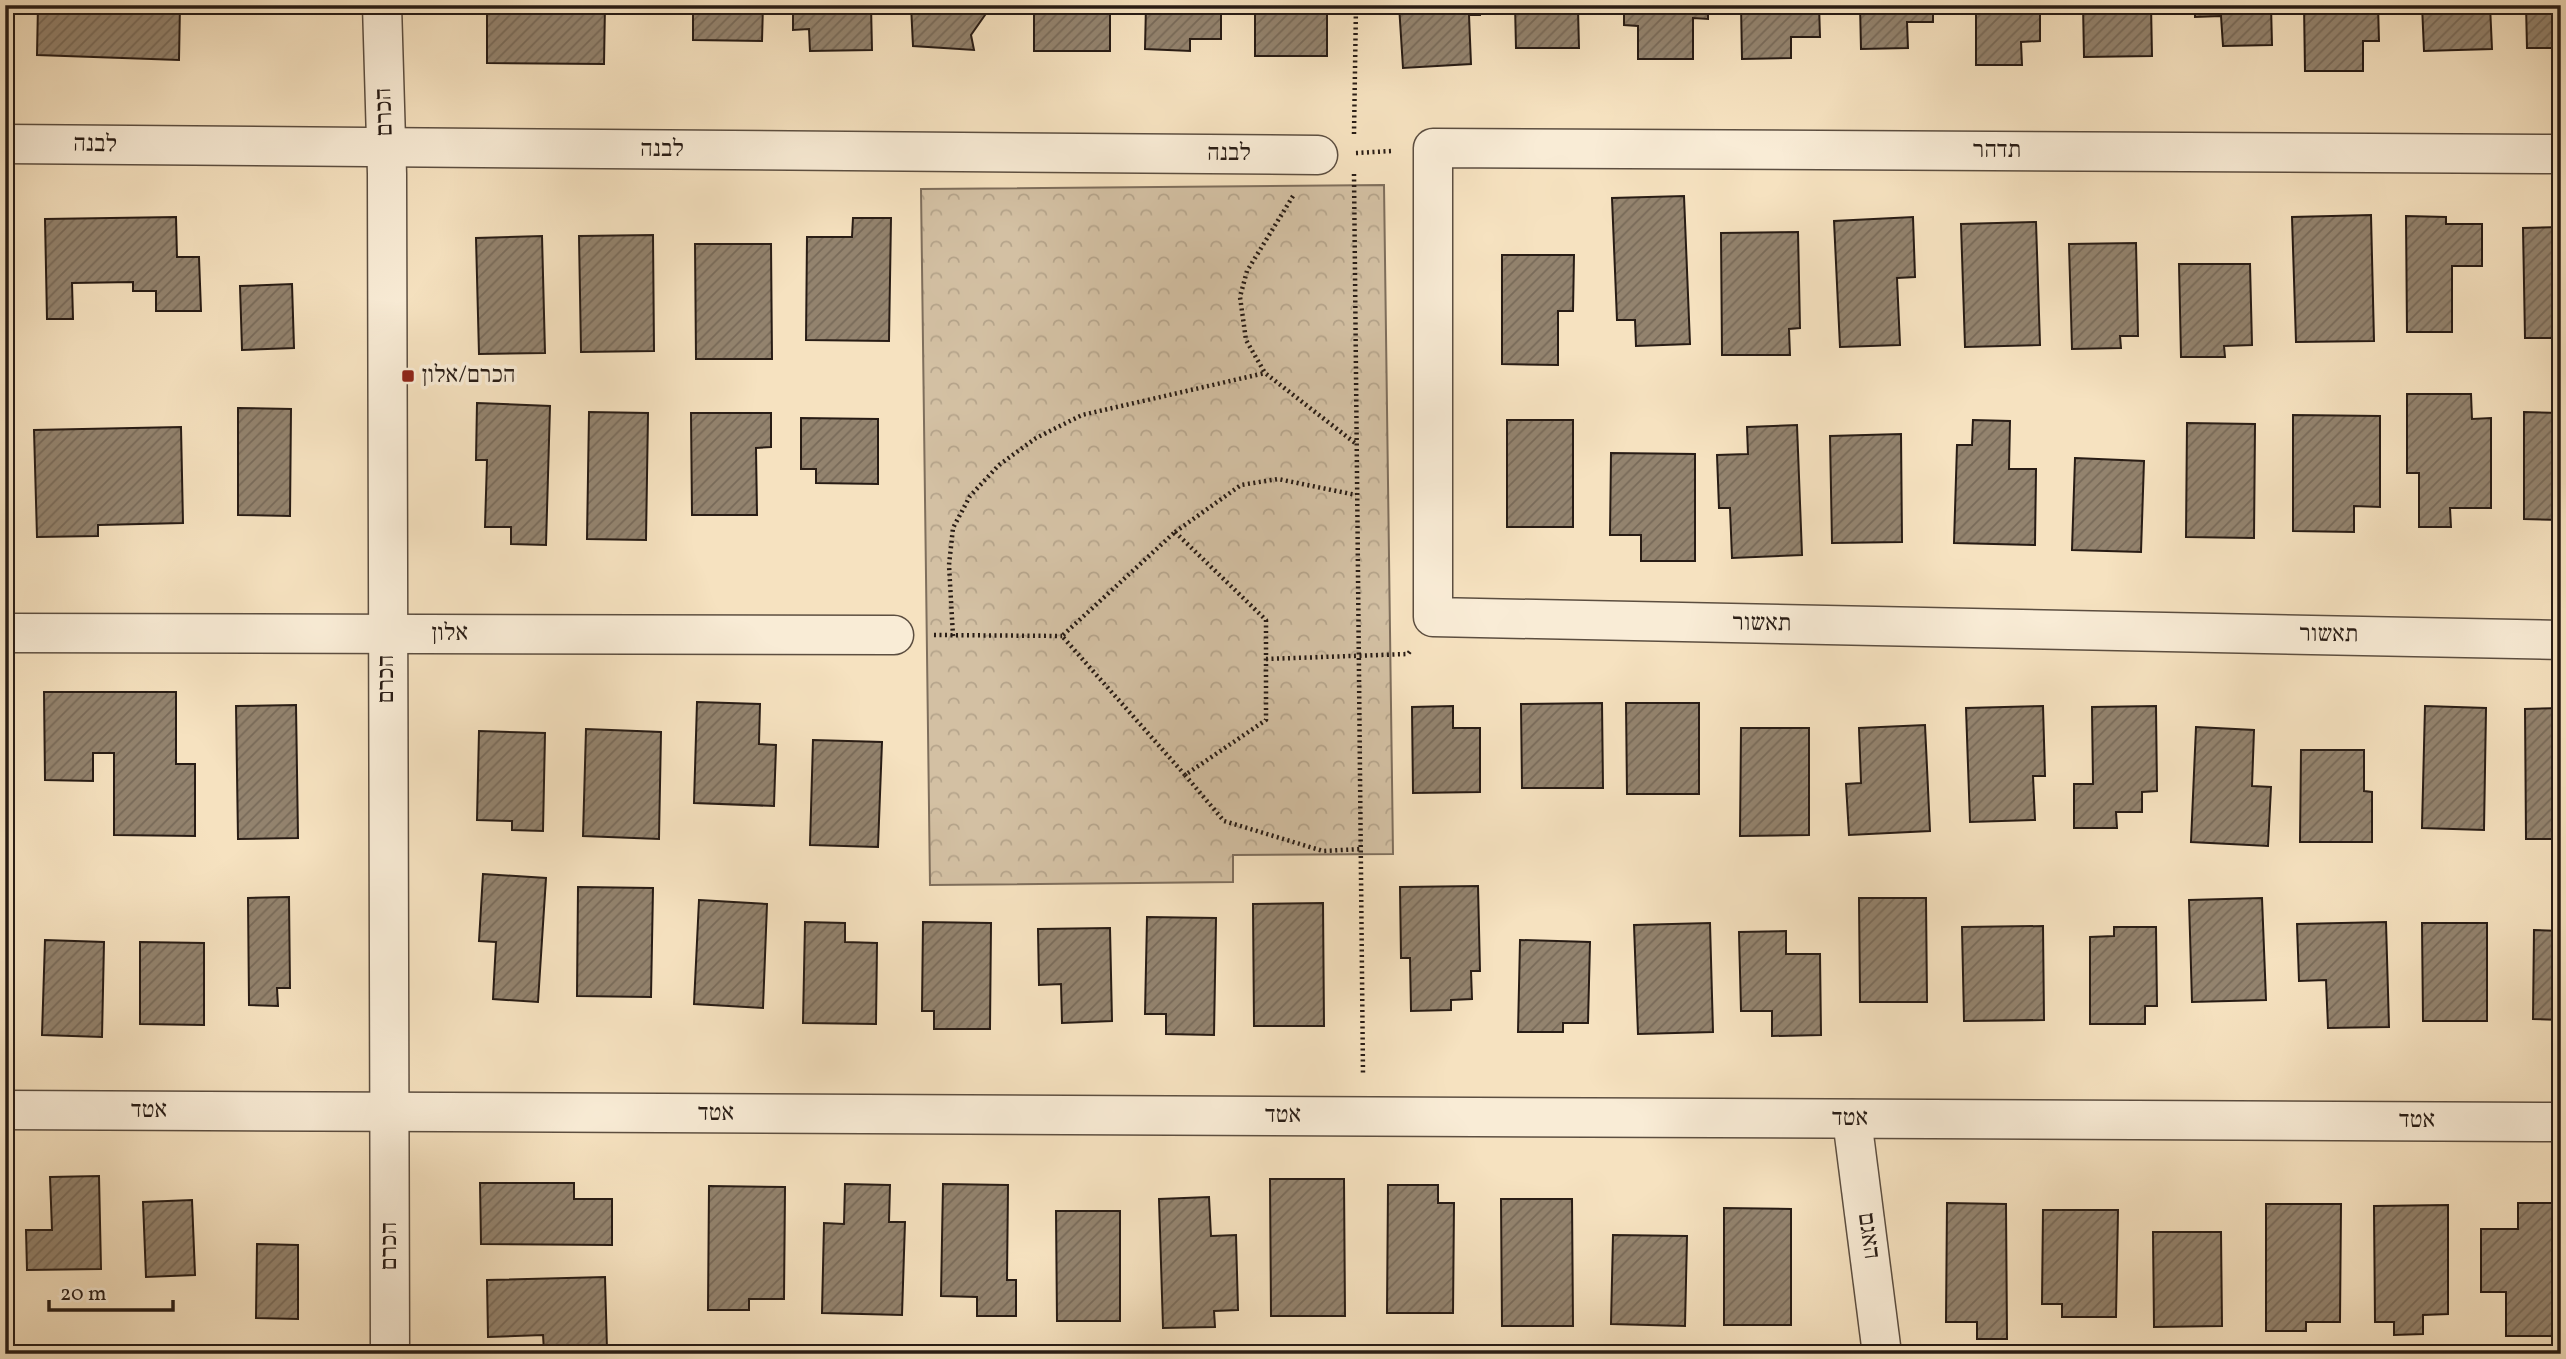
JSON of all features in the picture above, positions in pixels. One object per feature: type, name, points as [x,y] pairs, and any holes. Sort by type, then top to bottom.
[{"type":"street","name":"הכרם","points":[[382,5],[386,147],[390,1354]]},
{"type":"street","name":"לבנה","points":[[5,144],[1336,154]]},
{"type":"street","name":"תדהר","points":[[1433,148],[2561,154]]},
{"type":"street","points":[[1433,148],[1433,617]]},
{"type":"street","name":"תאשור","points":[[1433,617],[2561,640]]},
{"type":"street","name":"אלון","points":[[5,633],[894,635]]},
{"type":"street","name":"אטד","points":[[5,1110],[2561,1122]]},
{"type":"street","name":"האגם","points":[[1852,1119],[1882,1354]]},
{"type":"path","points":[[1356,5],[1336,154],[1355,444],[1363,1117]]},
{"type":"path","points":[[1355,444],[1265,373],[1246,340],[1240,298],[1247,271],[1336,154],[1433,148]]},
{"type":"path","points":[[953,636],[949,565],[953,528],[970,496],[999,466],[1036,438],[1082,415],[1265,373]]},
{"type":"path","points":[[894,635],[1062,636],[1175,532],[1241,485],[1278,479],[1356,495]]},
{"type":"path","points":[[1175,532],[1266,620],[1266,720],[1185,775]]},
{"type":"path","points":[[1266,659],[1408,654],[1433,617]]},
{"type":"path","points":[[1062,636],[1224,821],[1323,851],[1361,849]]},
{"type":"green space","points":[[1384,185],[1393,854],[1233,855],[1233,882],[930,885],[921,189]]},
{"type":"building","points":[[38,5],[180,5],[179,60],[37,55]]},
{"type":"building","points":[[487,5],[605,5],[604,64],[487,63]]},
{"type":"building","points":[[693,5],[763,5],[762,41],[693,40]]},
{"type":"building","points":[[793,5],[871,5],[872,50],[810,51],[809,29],[793,30]]},
{"type":"building","points":[[911,5],[992,5],[971,35],[974,50],[913,46]]},
{"type":"building","points":[[1034,5],[1110,5],[1110,51],[1034,51]]},
{"type":"building","points":[[1146,5],[1221,5],[1221,39],[1190,39],[1190,51],[1145,49]]},
{"type":"building","points":[[1255,5],[1327,5],[1327,56],[1255,56]]},
{"type":"building","points":[[1399,5],[1480,5],[1480,15],[1469,15],[1471,64],[1403,68]]},
{"type":"building","points":[[1515,5],[1594,5],[1594,9],[1578,9],[1579,48],[1516,48]]},
{"type":"building","points":[[1624,5],[1708,5],[1708,19],[1693,18],[1693,59],[1638,59],[1638,26],[1624,25]]},
{"type":"building","points":[[1741,5],[1819,5],[1820,37],[1791,37],[1791,58],[1742,59]]},
{"type":"building","points":[[1860,5],[1933,5],[1933,22],[1907,22],[1908,48],[1861,49]]},
{"type":"building","points":[[1976,5],[2040,5],[2040,41],[2021,42],[2022,65],[1976,65]]},
{"type":"building","points":[[2083,5],[2151,5],[2152,56],[2084,57]]},
{"type":"building","points":[[2195,5],[2271,5],[2272,45],[2223,46],[2221,16],[2195,17]]},
{"type":"building","points":[[2304,5],[2378,5],[2379,41],[2363,41],[2363,71],[2305,71]]},
{"type":"building","points":[[2422,5],[2490,5],[2492,49],[2424,51]]},
{"type":"building","points":[[2526,5],[2561,5],[2561,48],[2527,48]]},
{"type":"building","points":[[1684,196],[1690,344],[1636,346],[1635,320],[1617,320],[1612,198]]},
{"type":"building","points":[[2371,215],[2374,341],[2296,342],[2292,217]]},
{"type":"building","points":[[2406,216],[2446,217],[2446,224],[2482,224],[2482,266],[2452,266],[2452,332],[2407,332]]},
{"type":"building","points":[[176,217],[177,257],[199,257],[201,311],[156,311],[156,291],[133,291],[133,282],[72,283],[73,319],[47,319],[45,219]]},
{"type":"building","points":[[1913,217],[1915,277],[1897,278],[1900,345],[1840,347],[1834,221]]},
{"type":"building","points":[[853,218],[891,218],[889,341],[806,340],[807,237],[852,237]]},
{"type":"building","points":[[2036,222],[2040,345],[1965,347],[1961,224]]},
{"type":"building","points":[[2561,227],[2561,305],[2556,305],[2556,338],[2525,338],[2523,228]]},
{"type":"building","points":[[1798,232],[1800,328],[1789,329],[1790,355],[1722,355],[1721,233]]},
{"type":"building","points":[[653,235],[654,351],[581,352],[579,236]]},
{"type":"building","points":[[542,236],[545,353],[479,354],[476,238]]},
{"type":"building","points":[[2136,243],[2138,336],[2120,336],[2121,348],[2072,349],[2069,244]]},
{"type":"building","points":[[695,244],[771,244],[772,359],[696,359]]},
{"type":"building","points":[[1502,255],[1574,255],[1573,311],[1558,311],[1558,365],[1502,364]]},
{"type":"building","points":[[2179,264],[2250,264],[2252,345],[2224,346],[2225,357],[2181,357]]},
{"type":"building","points":[[292,284],[294,348],[242,350],[240,286]]},
{"type":"building","points":[[2407,394],[2471,394],[2472,419],[2491,418],[2491,508],[2450,508],[2451,527],[2419,527],[2419,473],[2407,473]]},
{"type":"building","points":[[477,403],[550,406],[546,545],[511,544],[511,527],[485,527],[487,460],[476,460]]},
{"type":"building","points":[[238,408],[291,409],[290,516],[238,515]]},
{"type":"building","points":[[589,412],[648,413],[646,540],[587,539]]},
{"type":"building","points":[[2524,412],[2561,413],[2561,520],[2524,519]]},
{"type":"building","points":[[691,413],[771,413],[771,447],[756,448],[757,515],[692,515]]},
{"type":"building","points":[[2293,415],[2380,416],[2380,507],[2354,506],[2354,532],[2293,531]]},
{"type":"building","points":[[801,418],[878,419],[878,484],[816,483],[816,469],[801,469]]},
{"type":"building","points":[[1507,420],[1573,420],[1573,527],[1507,527]]},
{"type":"building","points":[[1973,420],[2010,421],[2009,469],[2036,469],[2035,545],[1954,543],[1957,445],[1972,445]]},
{"type":"building","points":[[2187,423],[2255,424],[2254,538],[2186,537]]},
{"type":"building","points":[[1797,425],[1802,555],[1732,558],[1730,508],[1719,508],[1717,455],[1748,454],[1747,427]]},
{"type":"building","points":[[181,427],[183,523],[98,525],[98,536],[37,537],[34,430]]},
{"type":"building","points":[[1901,434],[1902,542],[1832,543],[1830,436]]},
{"type":"building","points":[[1611,453],[1695,454],[1695,561],[1641,561],[1641,535],[1610,535]]},
{"type":"building","points":[[2075,458],[2144,461],[2141,552],[2072,550]]},
{"type":"building","points":[[44,692],[176,692],[176,764],[195,764],[195,836],[114,835],[114,753],[93,753],[93,781],[45,780]]},
{"type":"building","points":[[697,702],[760,704],[759,744],[776,745],[774,806],[694,803]]},
{"type":"building","points":[[1602,703],[1603,788],[1522,788],[1521,704]]},
{"type":"building","points":[[1626,703],[1699,703],[1699,794],[1627,794]]},
{"type":"building","points":[[296,705],[298,838],[238,839],[236,706]]},
{"type":"building","points":[[1453,706],[1453,728],[1480,728],[1480,792],[1413,793],[1412,707]]},
{"type":"building","points":[[2043,706],[2045,776],[2033,776],[2035,820],[1970,822],[1966,708]]},
{"type":"building","points":[[2156,706],[2157,791],[2142,792],[2142,812],[2116,812],[2117,828],[2074,828],[2074,784],[2093,784],[2092,707]]},
{"type":"building","points":[[2425,706],[2486,708],[2484,830],[2422,828]]},
{"type":"building","points":[[2561,708],[2561,839],[2526,839],[2525,709]]},
{"type":"building","points":[[1925,725],[1930,831],[1849,835],[1846,784],[1861,783],[1859,728]]},
{"type":"building","points":[[2196,727],[2254,730],[2252,786],[2271,787],[2268,846],[2191,842]]},
{"type":"building","points":[[1741,728],[1809,728],[1809,835],[1740,836]]},
{"type":"building","points":[[586,729],[661,732],[659,839],[583,836]]},
{"type":"building","points":[[479,731],[545,733],[543,831],[512,830],[512,821],[477,820]]},
{"type":"building","points":[[813,740],[882,742],[878,847],[810,845]]},
{"type":"building","points":[[2301,750],[2364,750],[2364,791],[2372,792],[2372,842],[2300,842]]},
{"type":"building","points":[[483,874],[546,878],[538,1002],[493,999],[496,942],[479,941]]},
{"type":"building","points":[[1478,886],[1480,971],[1471,971],[1472,999],[1451,1000],[1451,1010],[1411,1011],[1410,958],[1401,958],[1400,887]]},
{"type":"building","points":[[578,887],[653,888],[651,997],[577,996]]},
{"type":"building","points":[[289,897],[290,988],[277,988],[278,1006],[249,1005],[248,898]]},
{"type":"building","points":[[1859,898],[1926,898],[1927,1002],[1860,1002]]},
{"type":"building","points":[[2262,898],[2266,1000],[2192,1002],[2189,900]]},
{"type":"building","points":[[699,900],[767,904],[763,1008],[694,1004]]},
{"type":"building","points":[[1323,903],[1324,1026],[1254,1026],[1253,904]]},
{"type":"building","points":[[1147,917],[1216,918],[1214,1035],[1166,1034],[1166,1014],[1145,1014]]},
{"type":"building","points":[[805,922],[845,923],[845,942],[877,943],[876,1024],[803,1023]]},
{"type":"building","points":[[923,922],[991,923],[990,1029],[934,1029],[934,1011],[922,1011]]},
{"type":"building","points":[[2386,922],[2389,1027],[2328,1028],[2326,980],[2299,981],[2297,924]]},
{"type":"building","points":[[1710,923],[1713,1032],[1638,1034],[1634,925]]},
{"type":"building","points":[[2422,923],[2487,923],[2487,1021],[2423,1021]]},
{"type":"building","points":[[2043,926],[2044,1020],[1964,1021],[1962,927]]},
{"type":"building","points":[[2114,927],[2156,927],[2157,1006],[2145,1006],[2145,1024],[2090,1024],[2090,937],[2114,936]]},
{"type":"building","points":[[1110,928],[1112,1021],[1062,1023],[1061,984],[1039,985],[1038,929]]},
{"type":"building","points":[[2534,930],[2561,931],[2561,1020],[2533,1019]]},
{"type":"building","points":[[1786,931],[1786,954],[1820,954],[1821,1035],[1772,1036],[1772,1011],[1741,1011],[1739,932]]},
{"type":"building","points":[[45,940],[104,942],[102,1037],[42,1035]]},
{"type":"building","points":[[1520,940],[1590,942],[1588,1023],[1563,1023],[1563,1032],[1518,1032]]},
{"type":"building","points":[[140,942],[204,943],[204,1025],[140,1024]]},
{"type":"building","points":[[99,1176],[101,1269],[27,1270],[26,1230],[52,1230],[50,1177]]},
{"type":"building","points":[[1270,1179],[1344,1179],[1345,1316],[1271,1316]]},
{"type":"building","points":[[480,1183],[574,1183],[574,1199],[612,1199],[612,1245],[481,1244]]},
{"type":"building","points":[[845,1184],[890,1185],[889,1222],[905,1222],[902,1315],[822,1313],[824,1223],[844,1224]]},
{"type":"building","points":[[943,1184],[1008,1185],[1007,1280],[1016,1280],[1016,1316],[977,1316],[977,1297],[941,1296]]},
{"type":"building","points":[[1388,1185],[1438,1185],[1438,1203],[1454,1203],[1453,1313],[1387,1313]]},
{"type":"building","points":[[709,1186],[785,1187],[784,1299],[749,1299],[749,1310],[708,1310]]},
{"type":"building","points":[[1209,1197],[1211,1236],[1236,1235],[1238,1310],[1214,1311],[1215,1327],[1163,1328],[1159,1199]]},
{"type":"building","points":[[1501,1199],[1572,1199],[1573,1326],[1502,1326]]},
{"type":"building","points":[[192,1200],[195,1275],[146,1277],[143,1202]]},
{"type":"building","points":[[1947,1203],[2006,1204],[2007,1339],[1977,1339],[1977,1322],[1946,1322]]},
{"type":"building","points":[[2518,1203],[2561,1203],[2561,1336],[2506,1336],[2506,1292],[2481,1292],[2481,1229],[2518,1229]]},
{"type":"building","points":[[2266,1204],[2341,1204],[2340,1322],[2306,1322],[2306,1331],[2266,1331]]},
{"type":"building","points":[[2448,1205],[2448,1314],[2423,1315],[2423,1334],[2394,1335],[2394,1322],[2375,1322],[2374,1206]]},
{"type":"building","points":[[1724,1208],[1791,1209],[1791,1325],[1724,1325]]},
{"type":"building","points":[[2043,1210],[2118,1210],[2116,1317],[2062,1317],[2062,1304],[2042,1304]]},
{"type":"building","points":[[1056,1211],[1120,1211],[1120,1321],[1057,1321]]},
{"type":"building","points":[[2153,1232],[2221,1232],[2222,1326],[2154,1327]]},
{"type":"building","points":[[1613,1235],[1687,1236],[1685,1326],[1611,1324]]},
{"type":"building","points":[[257,1244],[298,1245],[298,1319],[256,1318]]},
{"type":"building","points":[[605,1277],[607,1349],[544,1351],[543,1335],[488,1337],[487,1280]]},
{"type":"place","name":"הכרם/אלון","points":[[408,376]]}]
